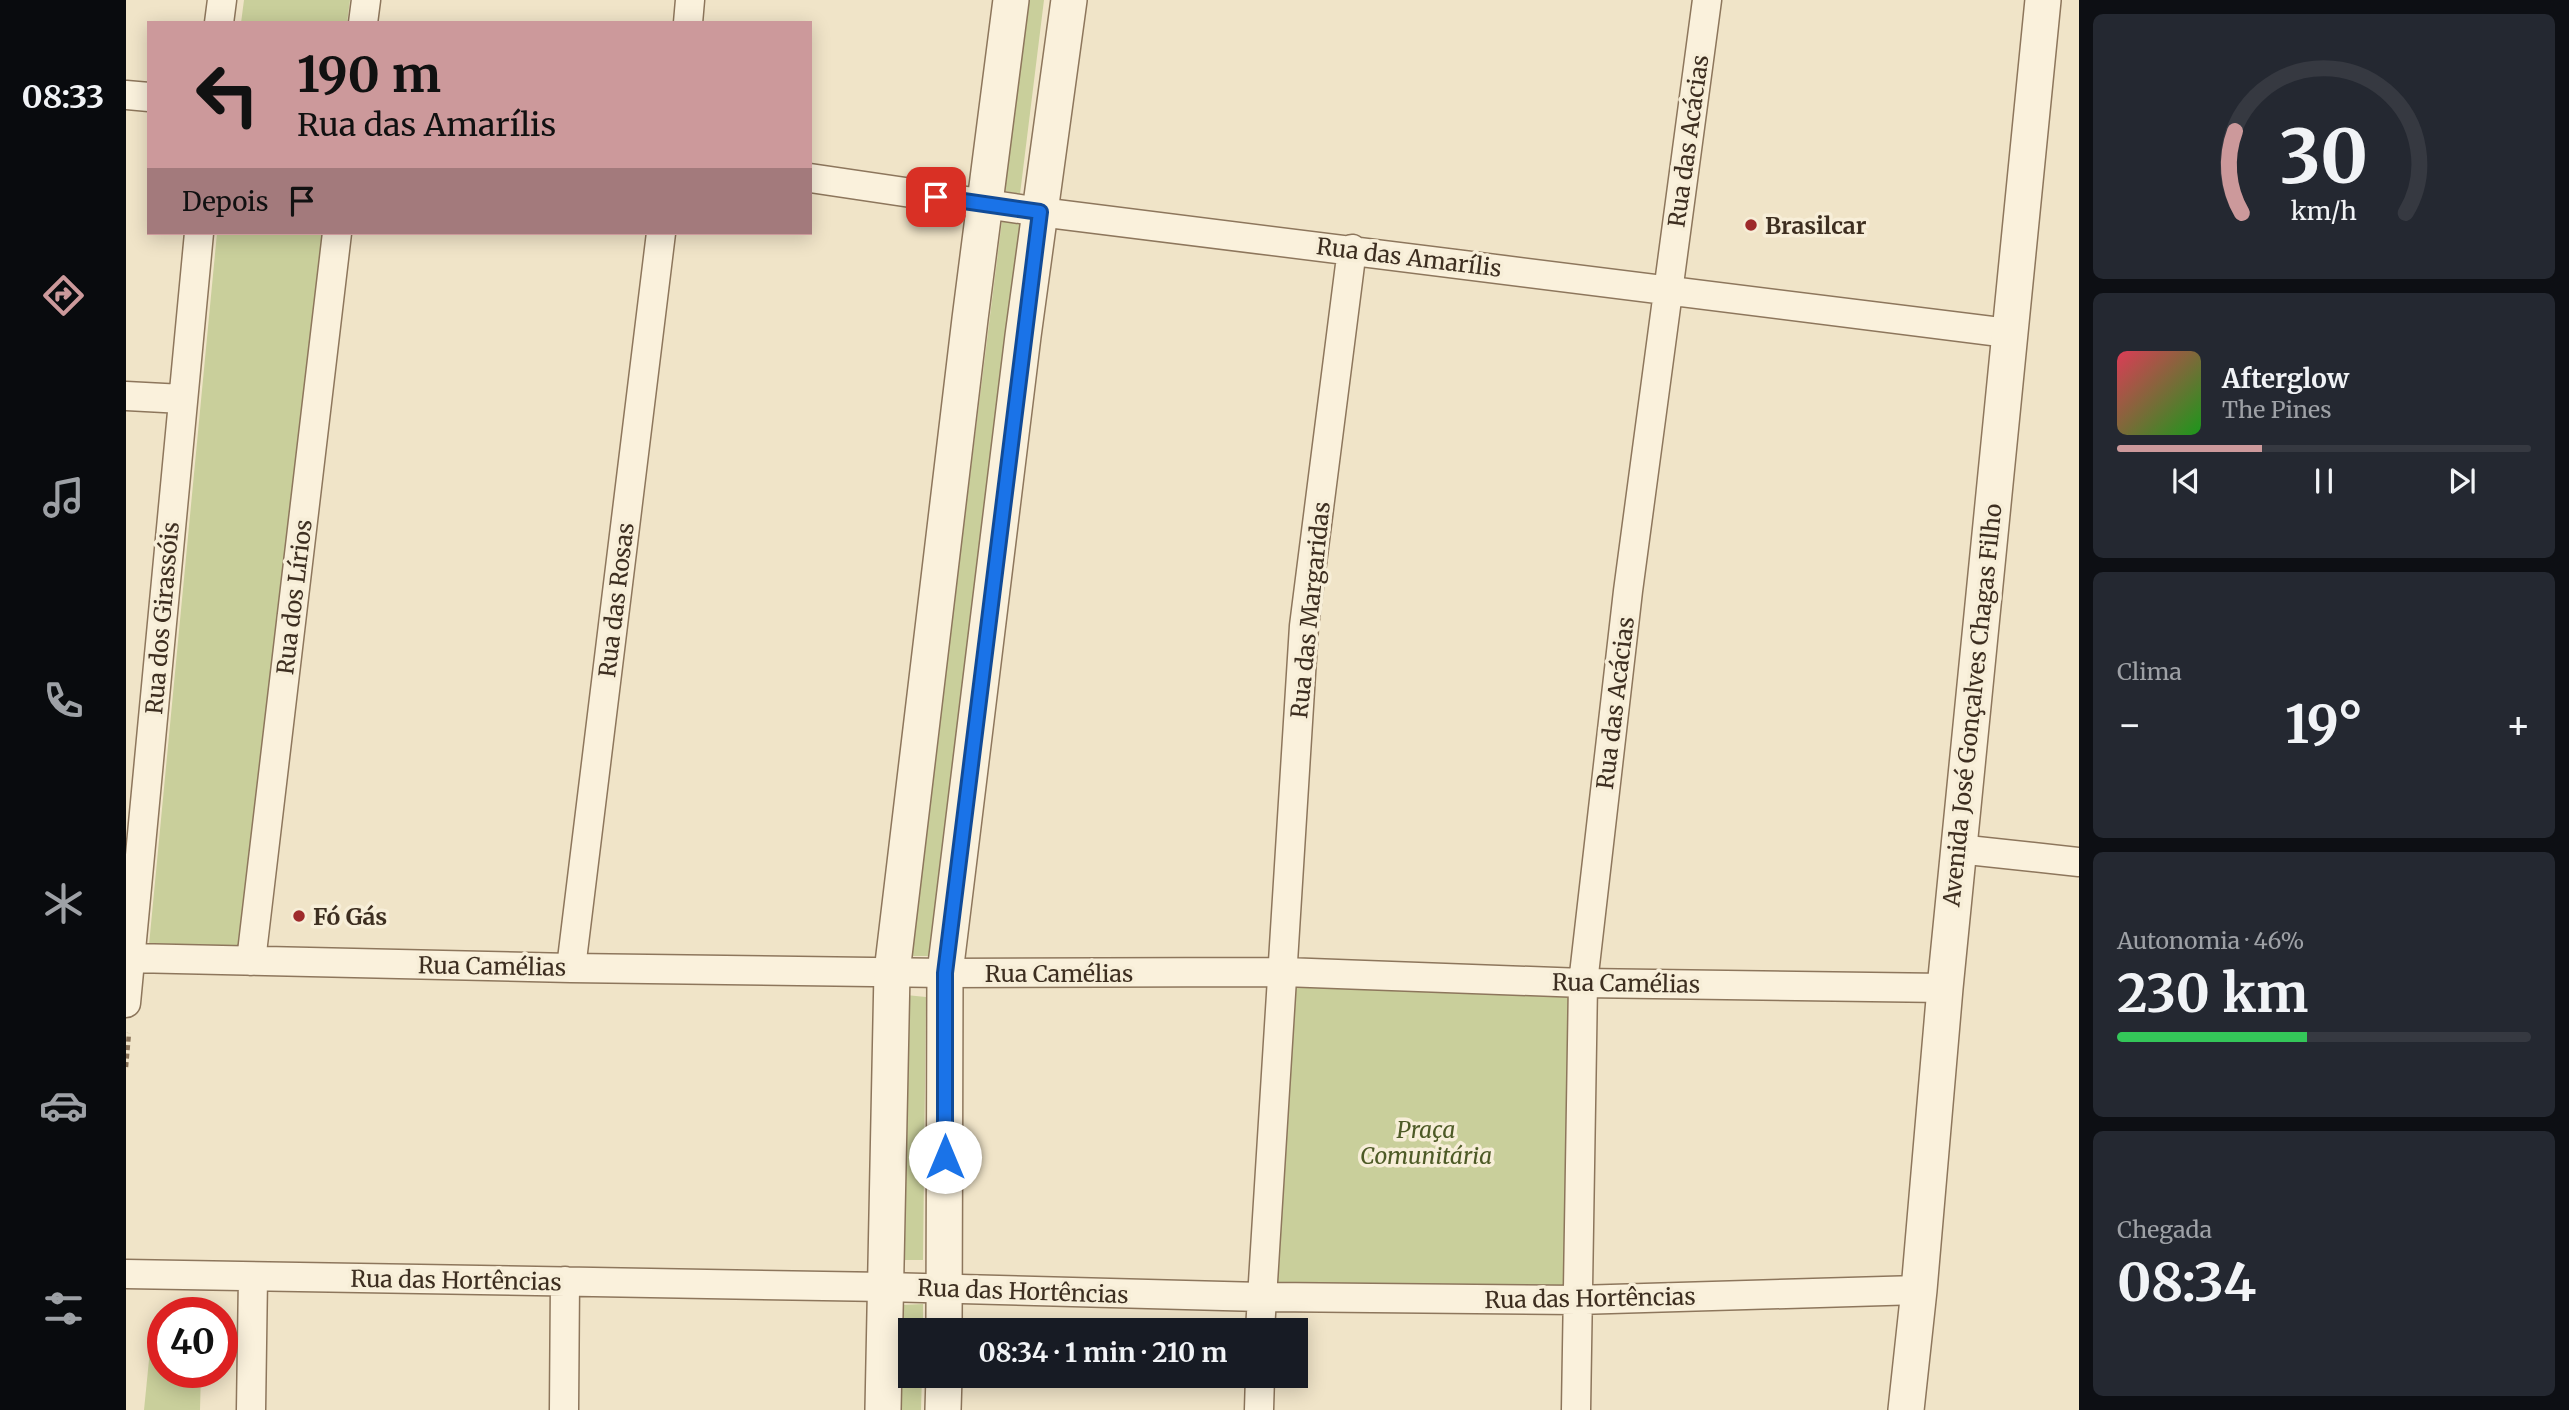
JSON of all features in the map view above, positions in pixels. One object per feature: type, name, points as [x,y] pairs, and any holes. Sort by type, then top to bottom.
[{"type":"street","points":[[219,21],[222,0]]},
{"type":"street","points":[[363,21],[366,0]]},
{"type":"street","points":[[688,21],[690,0]]},
{"type":"street","points":[[883,1410],[892,972],[1011,0]]},
{"type":"street","points":[[944,1318],[945,973],[1069,0]]},
{"type":"street","name":"Rua das Acácias","points":[[1576,1410],[1583,983],[1628,591],[1707,0]]},
{"type":"street","name":"Avenida José Gonçalves Chagas Filho","points":[[1906,1410],[2008,333],[2043,0]]},
{"type":"street","points":[[126,95],[147,96]]},
{"type":"street","name":"Rua das Amarílis","points":[[812,178],[1040,212],[2008,333]]},
{"type":"street","name":"Rua dos Girassóis","points":[[126,1003],[131,958],[139,720],[183,399],[199,235]]},
{"type":"street","name":"Rua dos Lírios","points":[[251,961],[337,235]]},
{"type":"street","name":"Rua das Rosas","points":[[571,968],[661,235]]},
{"type":"street","name":"Rua das Margaridas","points":[[1260,1318],[1304,626],[1352,249]]},
{"type":"street","points":[[126,396],[183,399]]},
{"type":"street","points":[[1958,849],[2079,862]]},
{"type":"street","name":"Rua Camélias","points":[[131,958],[945,973],[1284,972],[1583,983],[1945,988]]},
{"type":"street","name":"Rua das Hortências","points":[[126,1274],[885,1287],[1261,1297],[1577,1300],[1919,1290]]},
{"type":"street","points":[[251,1410],[253,1277]]},
{"type":"street","points":[[564,1410],[565,1281]]},
{"type":"street","points":[[943,1410],[944,1388]]},
{"type":"street","points":[[1259,1410],[1260,1388]]},
{"type":"green space","points":[[244,0],[350,0],[347,21],[241,21]]},
{"type":"green space","points":[[1028,0],[1044,0],[1020,194],[1005,191]]},
{"type":"green space","points":[[1002,220],[1021,224],[930,956],[910,956]]},
{"type":"green space","points":[[217,235],[325,235],[241,949],[149,945]]},
{"type":"green space","name":"Praça Comunitária","points":[[1295,986],[1571,992],[1566,1289],[1271,1285]]},
{"type":"green space","points":[[906,995],[926,997],[923,1260],[905,1260]]},
{"type":"green space","points":[[923,1304],[923,1318],[902,1318],[902,1305]]},
{"type":"green space","points":[[147,1380],[147,1388],[201,1388],[200,1410],[144,1410]]},
{"type":"green space","points":[[901,1388],[922,1388],[921,1410],[901,1410]]},
{"type":"place","name":"Brasilcar","points":[[1751,225]]},
{"type":"place","name":"Fó Gás","points":[[299,916]]},
{"type":"route","points":[[936,197],[1040,212],[945,973],[945,1157]]}]
